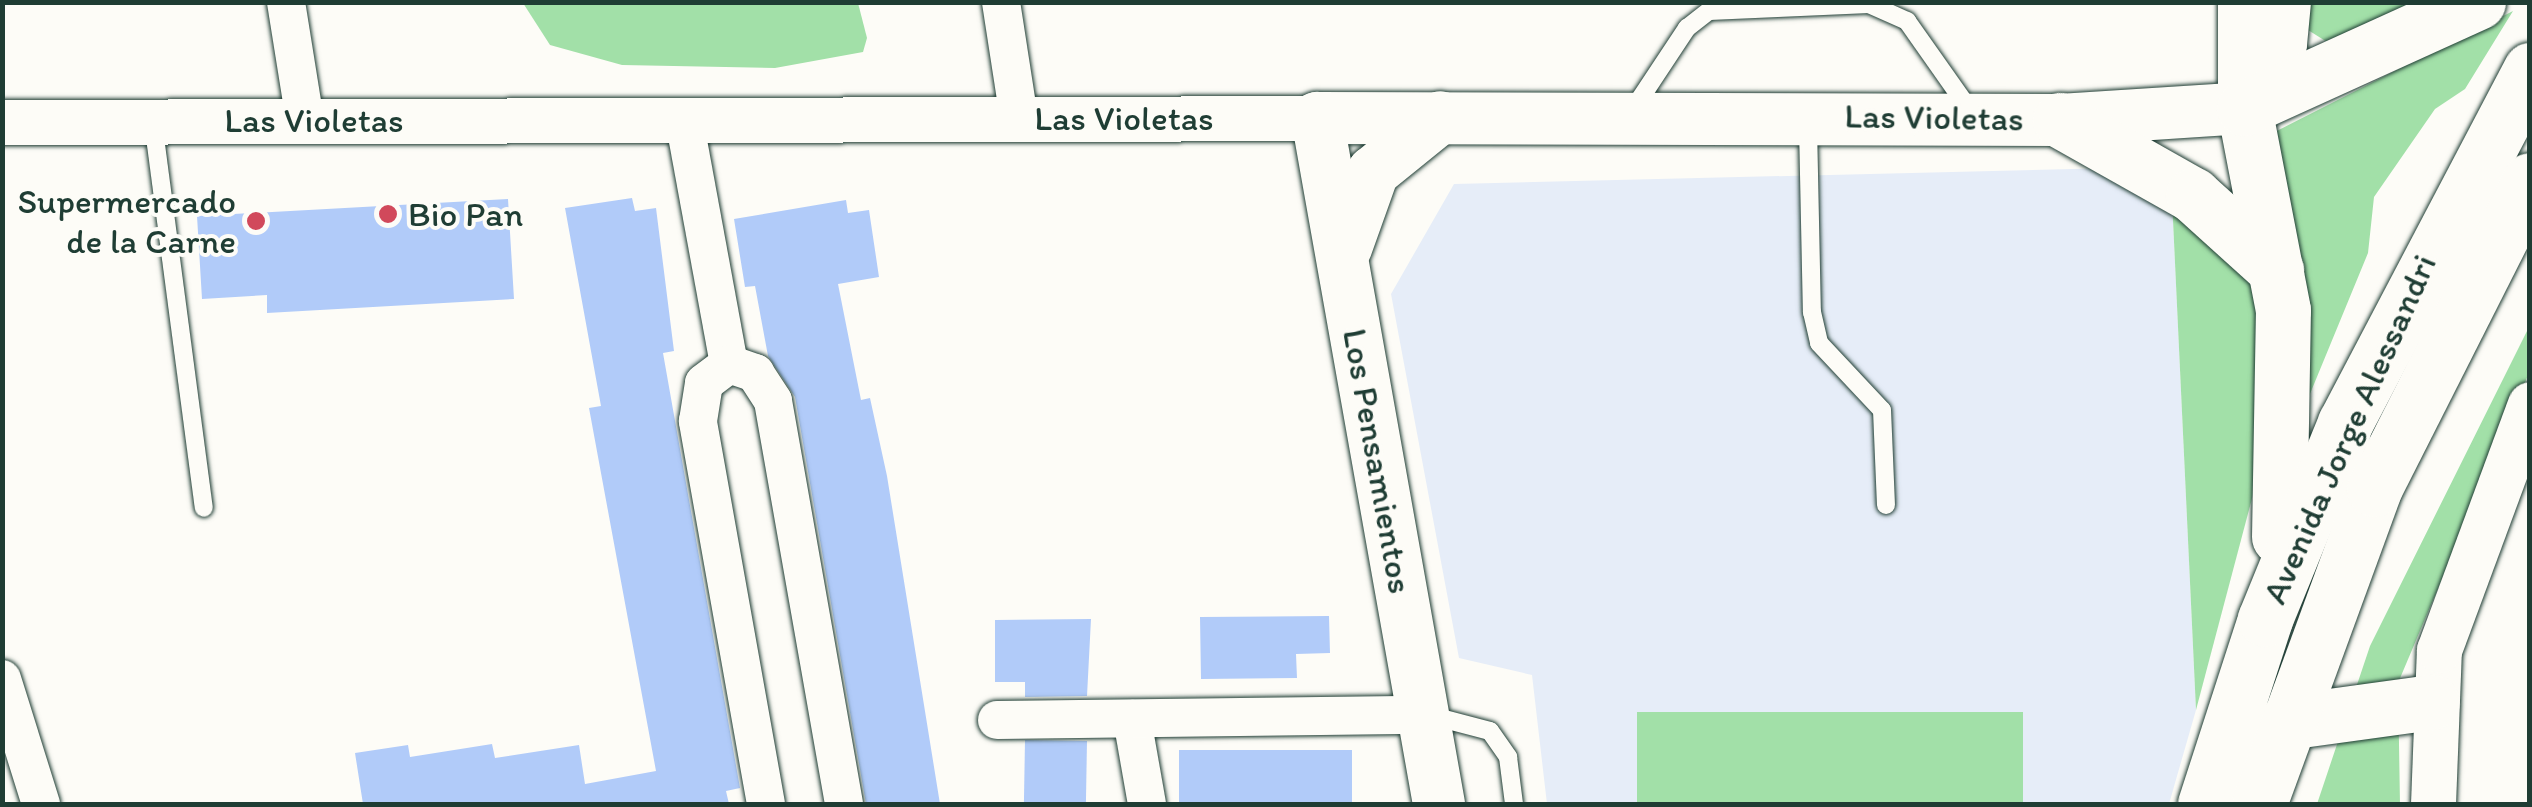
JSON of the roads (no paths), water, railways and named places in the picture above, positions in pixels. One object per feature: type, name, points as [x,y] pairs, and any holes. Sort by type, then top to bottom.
[{"type":"highway","points":[[2265,619],[2288,412],[2276,270],[2244,108],[2478,2]]},
{"type":"highway","name":"Avenida Jorge Alessandri","points":[[2205,804],[2265,619],[2360,391],[2530,70]]},
{"type":"highway","points":[[2060,120],[2194,194],[2276,270]]},
{"type":"highway","name":"Avenida Jorge Alessandri","points":[[2259,804],[2374,489],[2474,280],[2530,180]]},
{"type":"highway","points":[[2286,722],[2432,702]]},
{"type":"main road","points":[[2244,2],[2244,108]]},
{"type":"main road","points":[[2244,108],[2281,44],[2284,2]]},
{"type":"main road","name":"Las Violetas","points":[[1317,118],[1973,114],[2060,120],[2244,108]]},
{"type":"main road","points":[[1346,270],[1352,218],[1374,172],[1441,117]]},
{"type":"main road","name":"Los Pensamientos","points":[[1317,118],[1439,804]]},
{"type":"street","points":[[286,2],[305,120]]},
{"type":"street","points":[[1001,2],[1019,118]]},
{"type":"street","points":[[684,118],[729,364]]},
{"type":"street","name":"Las Violetas","points":[[2,122],[1317,118]]},
{"type":"street","points":[[729,364],[704,383],[698,421],[766,804]]},
{"type":"street","points":[[729,364],[755,372],[773,401],[844,804]]},
{"type":"street","points":[[2432,804],[2432,702],[2449,615],[2530,404]]},
{"type":"street","points":[[2,679],[41,804]]},
{"type":"street","points":[[997,720],[1423,715]]},
{"type":"street","points":[[1132,719],[1147,804]]},
{"type":"lane","points":[[1629,117],[1695,11],[1725,6],[1869,4],[1907,12],[1973,114]]},
{"type":"lane","points":[[1808,115],[1812,312],[1819,343],[1882,410],[1886,505]]},
{"type":"lane","points":[[153,121],[204,508]]},
{"type":"lane","points":[[2474,280],[2530,220]]},
{"type":"lane","points":[[1423,715],[1490,731],[1508,756],[1514,804]]},
{"type":"place","name":"Bio Pan","points":[[388,214]]},
{"type":"place","name":"Supermercado de la Carne","points":[[256,221]]}]
